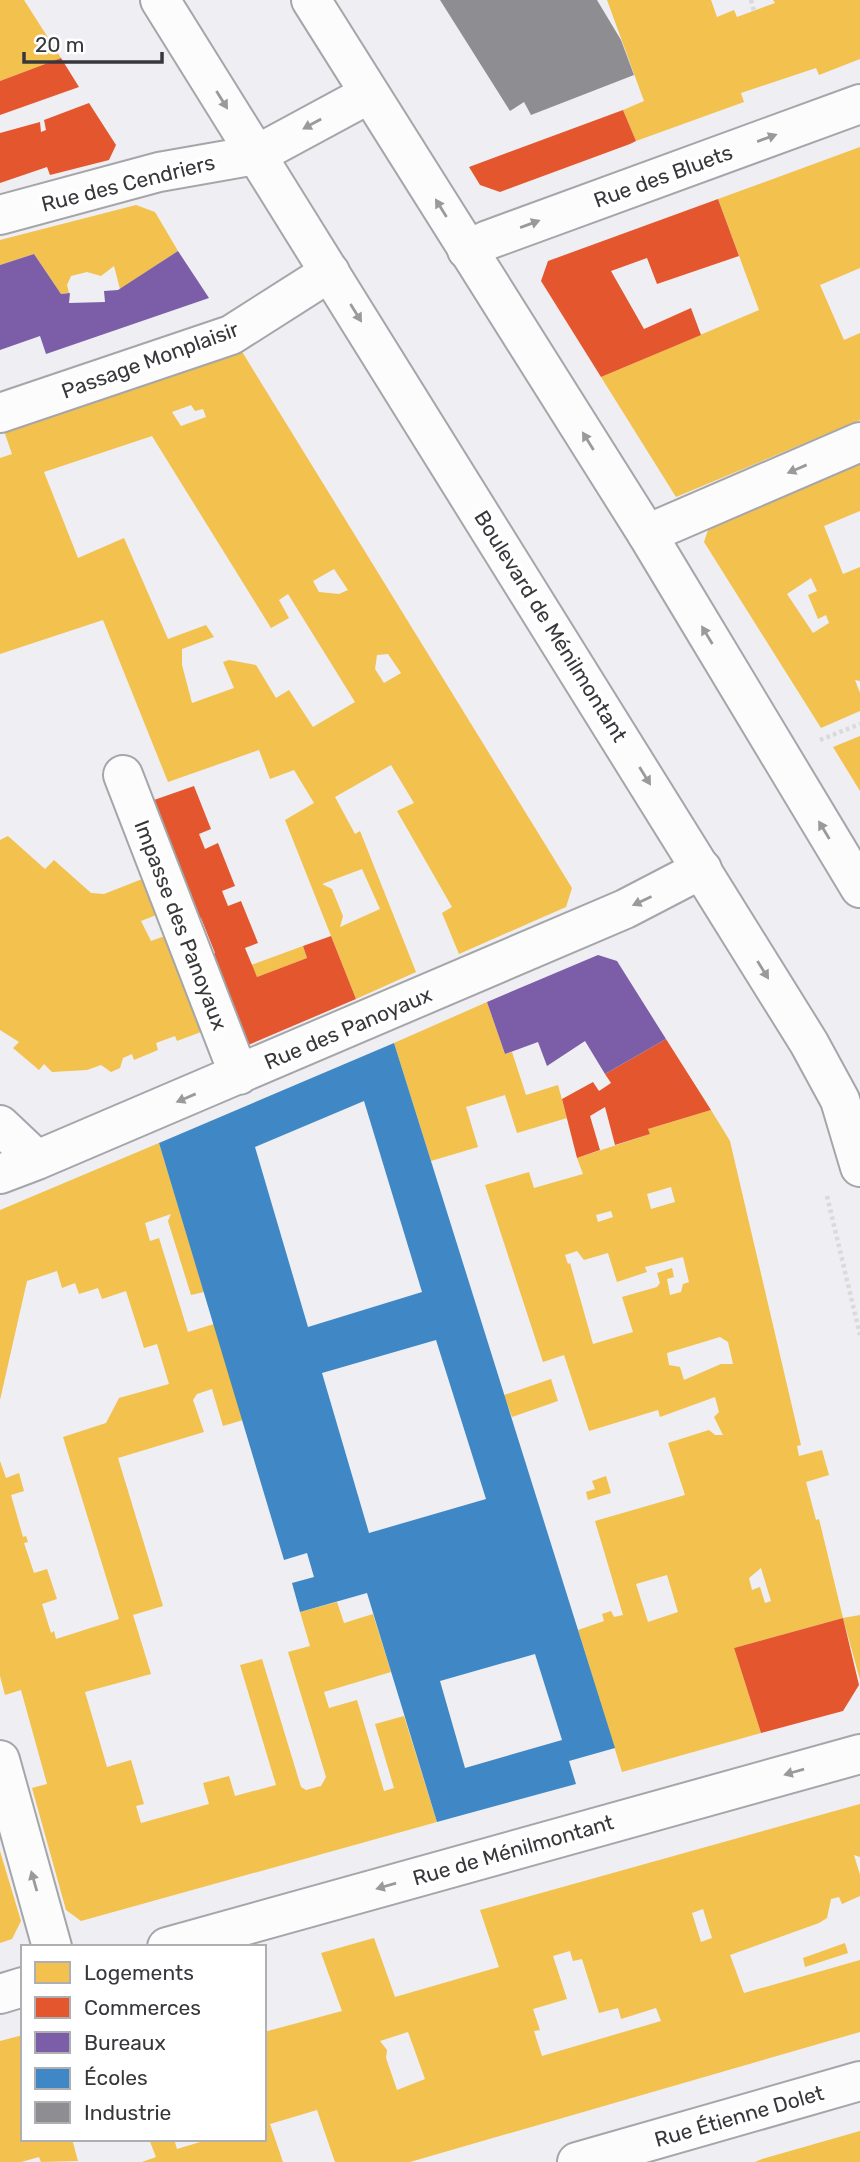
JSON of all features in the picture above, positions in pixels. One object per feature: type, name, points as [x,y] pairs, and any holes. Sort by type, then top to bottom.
[{"type":"street","name":"Boulevard de Ménilmontant","points":[[160,0],[809,1043],[850,1094],[860,1167]]},
{"type":"street","points":[[312,0],[647,534],[860,888]]},
{"type":"street","points":[[256,155],[369,94]]},
{"type":"street","name":"Rue des Bluets","points":[[467,250],[860,104]]},
{"type":"street","name":"Rue des Cendriers","points":[[0,215],[159,172],[256,155]]},
{"type":"street","name":"Passage Monplaisir","points":[[0,413],[231,335],[330,272]]},
{"type":"street","points":[[647,534],[860,442]]},
{"type":"street","name":"Impasse des Panoyaux","points":[[123,775],[239,1075]]},
{"type":"street","name":"Rue des Panoyaux","points":[[0,1174],[239,1075],[625,909],[702,869]]},
{"type":"street","points":[[0,1125],[37,1160]]},
{"type":"street","name":"Rue de Ménilmontant","points":[[174,1945],[860,1754]]},
{"type":"street","points":[[0,1760],[51,1945]]},
{"type":"street","points":[[0,1994],[21,1988]]},
{"type":"street","name":"Rue Étienne Dolet","points":[[577,2162],[860,2081]]},
{"type":"path","points":[[751,0],[754,10]]},
{"type":"path","points":[[826,1192],[860,1335]]},
{"type":"building: Logements","points":[[0,0],[24,0],[61,58],[0,81]]},
{"type":"building: Logements","points":[[607,0],[711,0],[717,17],[734,10],[737,17],[775,3],[773,0],[860,0],[860,59],[819,75],[816,68],[741,93],[744,102],[636,141],[623,110],[644,101]]},
{"type":"building: Logements","points":[[860,147],[860,268],[820,285],[844,340],[860,333],[860,420],[676,497],[601,377],[759,310],[718,199]]},
{"type":"building: Logements","points":[[136,205],[155,212],[178,251],[120,289],[114,266],[101,276],[87,272],[71,276],[67,285],[69,293],[61,294],[34,254],[0,265],[0,240]]},
{"type":"building: Logements","points":[[241,350],[572,888],[566,907],[459,954],[442,913],[452,907],[397,811],[414,803],[391,765],[335,797],[355,834],[360,831],[416,972],[356,999],[285,820],[314,803],[294,770],[270,779],[259,750],[168,782],[103,620],[0,654],[0,458],[12,454],[4,431]],"holes":[[[191,405],[195,411],[203,409],[206,417],[181,426],[172,412]],[[152,436],[271,628],[289,618],[279,600],[288,594],[355,702],[313,727],[289,690],[276,698],[256,665],[229,660],[223,662],[234,688],[192,703],[182,665],[182,649],[214,637],[206,625],[168,639],[124,538],[78,558],[44,472]],[[334,569],[348,590],[339,594],[319,592],[313,581]],[[388,654],[401,673],[384,683],[375,669],[377,655]],[[362,869],[380,909],[340,927],[343,916],[332,889],[322,884]]]},
{"type":"building: Logements","points":[[860,464],[860,511],[824,526],[843,574],[860,567],[860,681],[855,680],[860,693],[860,711],[821,728],[704,542],[709,527]],"holes":[[[811,578],[817,591],[808,595],[818,619],[826,615],[829,623],[813,633],[787,594]]]},
{"type":"building: Logements","points":[[860,736],[860,791],[833,747]]},
{"type":"building: Logements","points":[[8,836],[45,869],[54,860],[91,893],[104,894],[150,876],[164,912],[141,921],[151,941],[173,933],[209,1022],[199,1026],[201,1032],[177,1041],[175,1036],[156,1043],[158,1050],[134,1060],[132,1054],[123,1058],[120,1068],[111,1072],[101,1065],[87,1070],[52,1072],[44,1064],[39,1070],[13,1048],[19,1042],[0,1030],[0,840]]},
{"type":"building: Logements","points":[[303,946],[307,958],[257,977],[251,965]]},
{"type":"building: Logements","points":[[487,1002],[505,1054],[512,1052],[526,1095],[558,1085],[567,1118],[517,1133],[505,1095],[466,1107],[478,1147],[431,1161],[394,1043]]},
{"type":"building: Logements","points":[[711,1110],[730,1141],[801,1445],[797,1446],[799,1456],[822,1450],[829,1475],[806,1482],[816,1520],[819,1519],[843,1618],[734,1648],[761,1733],[622,1772],[578,1630],[604,1621],[602,1614],[611,1611],[614,1617],[623,1615],[595,1521],[685,1495],[668,1443],[709,1430],[715,1435],[723,1435],[714,1417],[719,1412],[715,1397],[660,1417],[658,1410],[589,1431],[564,1355],[543,1362],[485,1185],[529,1172],[534,1188],[583,1174],[577,1158],[650,1134],[648,1129]],"holes":[[[671,1187],[675,1202],[651,1209],[647,1194]],[[611,1211],[613,1217],[598,1222],[596,1215]],[[577,1251],[584,1260],[608,1253],[617,1282],[647,1272],[645,1267],[683,1257],[689,1282],[683,1284],[681,1292],[670,1295],[667,1279],[674,1277],[672,1268],[657,1273],[660,1283],[657,1287],[622,1297],[633,1332],[593,1344],[570,1263],[568,1264],[565,1255]],[[720,1337],[728,1342],[733,1364],[721,1364],[684,1380],[680,1367],[669,1365],[667,1353]],[[761,1568],[771,1601],[765,1603],[760,1587],[752,1590],[749,1578]],[[667,1575],[678,1612],[648,1622],[636,1584]]]},
{"type":"building: Logements","points":[[159,1143],[204,1292],[191,1295],[168,1221],[171,1214],[145,1223],[150,1241],[159,1238],[188,1332],[214,1324],[243,1420],[223,1426],[212,1389],[197,1394],[193,1400],[204,1432],[118,1458],[163,1606],[133,1615],[151,1674],[85,1692],[107,1767],[131,1760],[144,1804],[136,1806],[141,1823],[209,1804],[203,1783],[229,1776],[235,1796],[276,1785],[240,1665],[262,1659],[301,1787],[306,1790],[321,1786],[326,1777],[288,1652],[310,1646],[300,1612],[337,1602],[344,1623],[373,1614],[391,1672],[324,1692],[329,1708],[357,1700],[384,1791],[394,1788],[375,1724],[404,1716],[437,1822],[81,1921],[66,1910],[32,1788],[47,1784],[21,1690],[5,1695],[0,1676],[0,1461],[6,1478],[19,1473],[24,1491],[11,1495],[23,1537],[26,1536],[28,1542],[24,1543],[34,1573],[47,1569],[57,1599],[42,1604],[51,1633],[54,1631],[56,1639],[119,1619],[63,1437],[106,1423],[119,1398],[169,1384],[157,1344],[144,1348],[126,1291],[102,1299],[98,1288],[79,1294],[75,1283],[62,1288],[57,1271],[27,1281],[0,1400],[0,1210]]},
{"type":"building: Logements","points":[[551,1379],[558,1401],[512,1417],[504,1395]]},
{"type":"building: Logements","points":[[606,1476],[611,1493],[588,1500],[586,1492],[595,1489],[592,1481]]},
{"type":"building: Logements","points":[[860,1615],[860,1680],[843,1618]]},
{"type":"building: Logements","points":[[860,1804],[860,1857],[854,1855],[860,1875],[860,1896],[842,1904],[839,1897],[831,1899],[827,1918],[819,1923],[730,1955],[744,1993],[860,1960],[860,2032],[410,2162],[335,2162],[317,2110],[270,2124],[283,2162],[142,2162],[156,2157],[150,2141],[175,2141],[177,2149],[203,2141],[266,2141],[266,2031],[342,2011],[321,1953],[374,1938],[395,1997],[499,1967],[480,1910]],"holes":[[[703,1909],[712,1938],[701,1942],[692,1913]],[[570,1951],[573,1961],[582,1959],[599,2013],[618,2008],[621,2019],[656,2008],[661,2021],[542,2056],[534,2031],[540,2030],[533,2009],[567,1999],[553,1956]],[[408,2032],[425,2079],[397,2090],[386,2058],[387,2050],[380,2041]]]},
{"type":"building: Logements","points":[[0,1851],[21,1921],[12,1939],[0,1943]]},
{"type":"building: Logements","points":[[845,1943],[848,1953],[805,1967],[803,1958]]},
{"type":"building: Logements","points":[[21,2036],[21,2141],[73,2141],[78,2161],[41,2162],[39,2157],[21,2162],[0,2162],[0,2041]]},
{"type":"building: Logements","points":[[860,2131],[860,2162],[755,2162],[762,2159]]},
{"type":"building: Commerces","points":[[61,58],[79,87],[0,115],[0,81]]},
{"type":"building: Commerces","points":[[89,103],[116,145],[109,160],[50,175],[47,167],[0,183],[0,133],[40,122],[41,132],[46,130],[44,120]]},
{"type":"building: Commerces","points":[[623,110],[636,141],[630,144],[500,192],[480,185],[469,167]]},
{"type":"building: Commerces","points":[[718,199],[739,256],[657,284],[647,258],[611,271],[644,329],[691,308],[701,335],[601,377],[541,281],[548,261]]},
{"type":"building: Commerces","points":[[194,786],[211,829],[199,834],[205,849],[218,843],[235,886],[222,891],[228,906],[241,901],[258,943],[245,948],[257,977],[307,958],[303,946],[331,936],[356,999],[239,1049],[202,959],[215,953],[201,918],[188,924],[179,901],[192,896],[177,861],[164,866],[156,843],[168,839],[154,800]]},
{"type":"building: Commerces","points":[[666,1039],[711,1110],[648,1129],[650,1134],[615,1145],[605,1107],[590,1116],[600,1150],[577,1158],[562,1099],[593,1082],[599,1091],[611,1083],[605,1074]]},
{"type":"building: Commerces","points":[[843,1618],[859,1685],[843,1711],[761,1733],[734,1648]]},
{"type":"building: Bureaux","points":[[178,251],[209,298],[46,354],[40,336],[0,350],[0,265],[34,254],[61,294],[70,293],[69,303],[105,302],[104,291],[118,290]]},
{"type":"building: Bureaux","points":[[598,955],[617,961],[666,1039],[605,1074],[585,1041],[547,1066],[538,1042],[505,1054],[487,1002]]},
{"type":"building: Écoles","points":[[394,1043],[615,1748],[569,1761],[576,1784],[437,1822],[367,1593],[300,1612],[292,1583],[314,1577],[307,1553],[284,1560],[159,1143]],"holes":[[[364,1101],[422,1292],[308,1327],[255,1147]],[[436,1340],[486,1499],[369,1533],[322,1373]],[[535,1654],[562,1740],[465,1768],[440,1681]]]},
{"type":"building: Industrie","points":[[440,0],[597,0],[621,40],[634,75],[531,115],[524,102],[510,111]]}]
